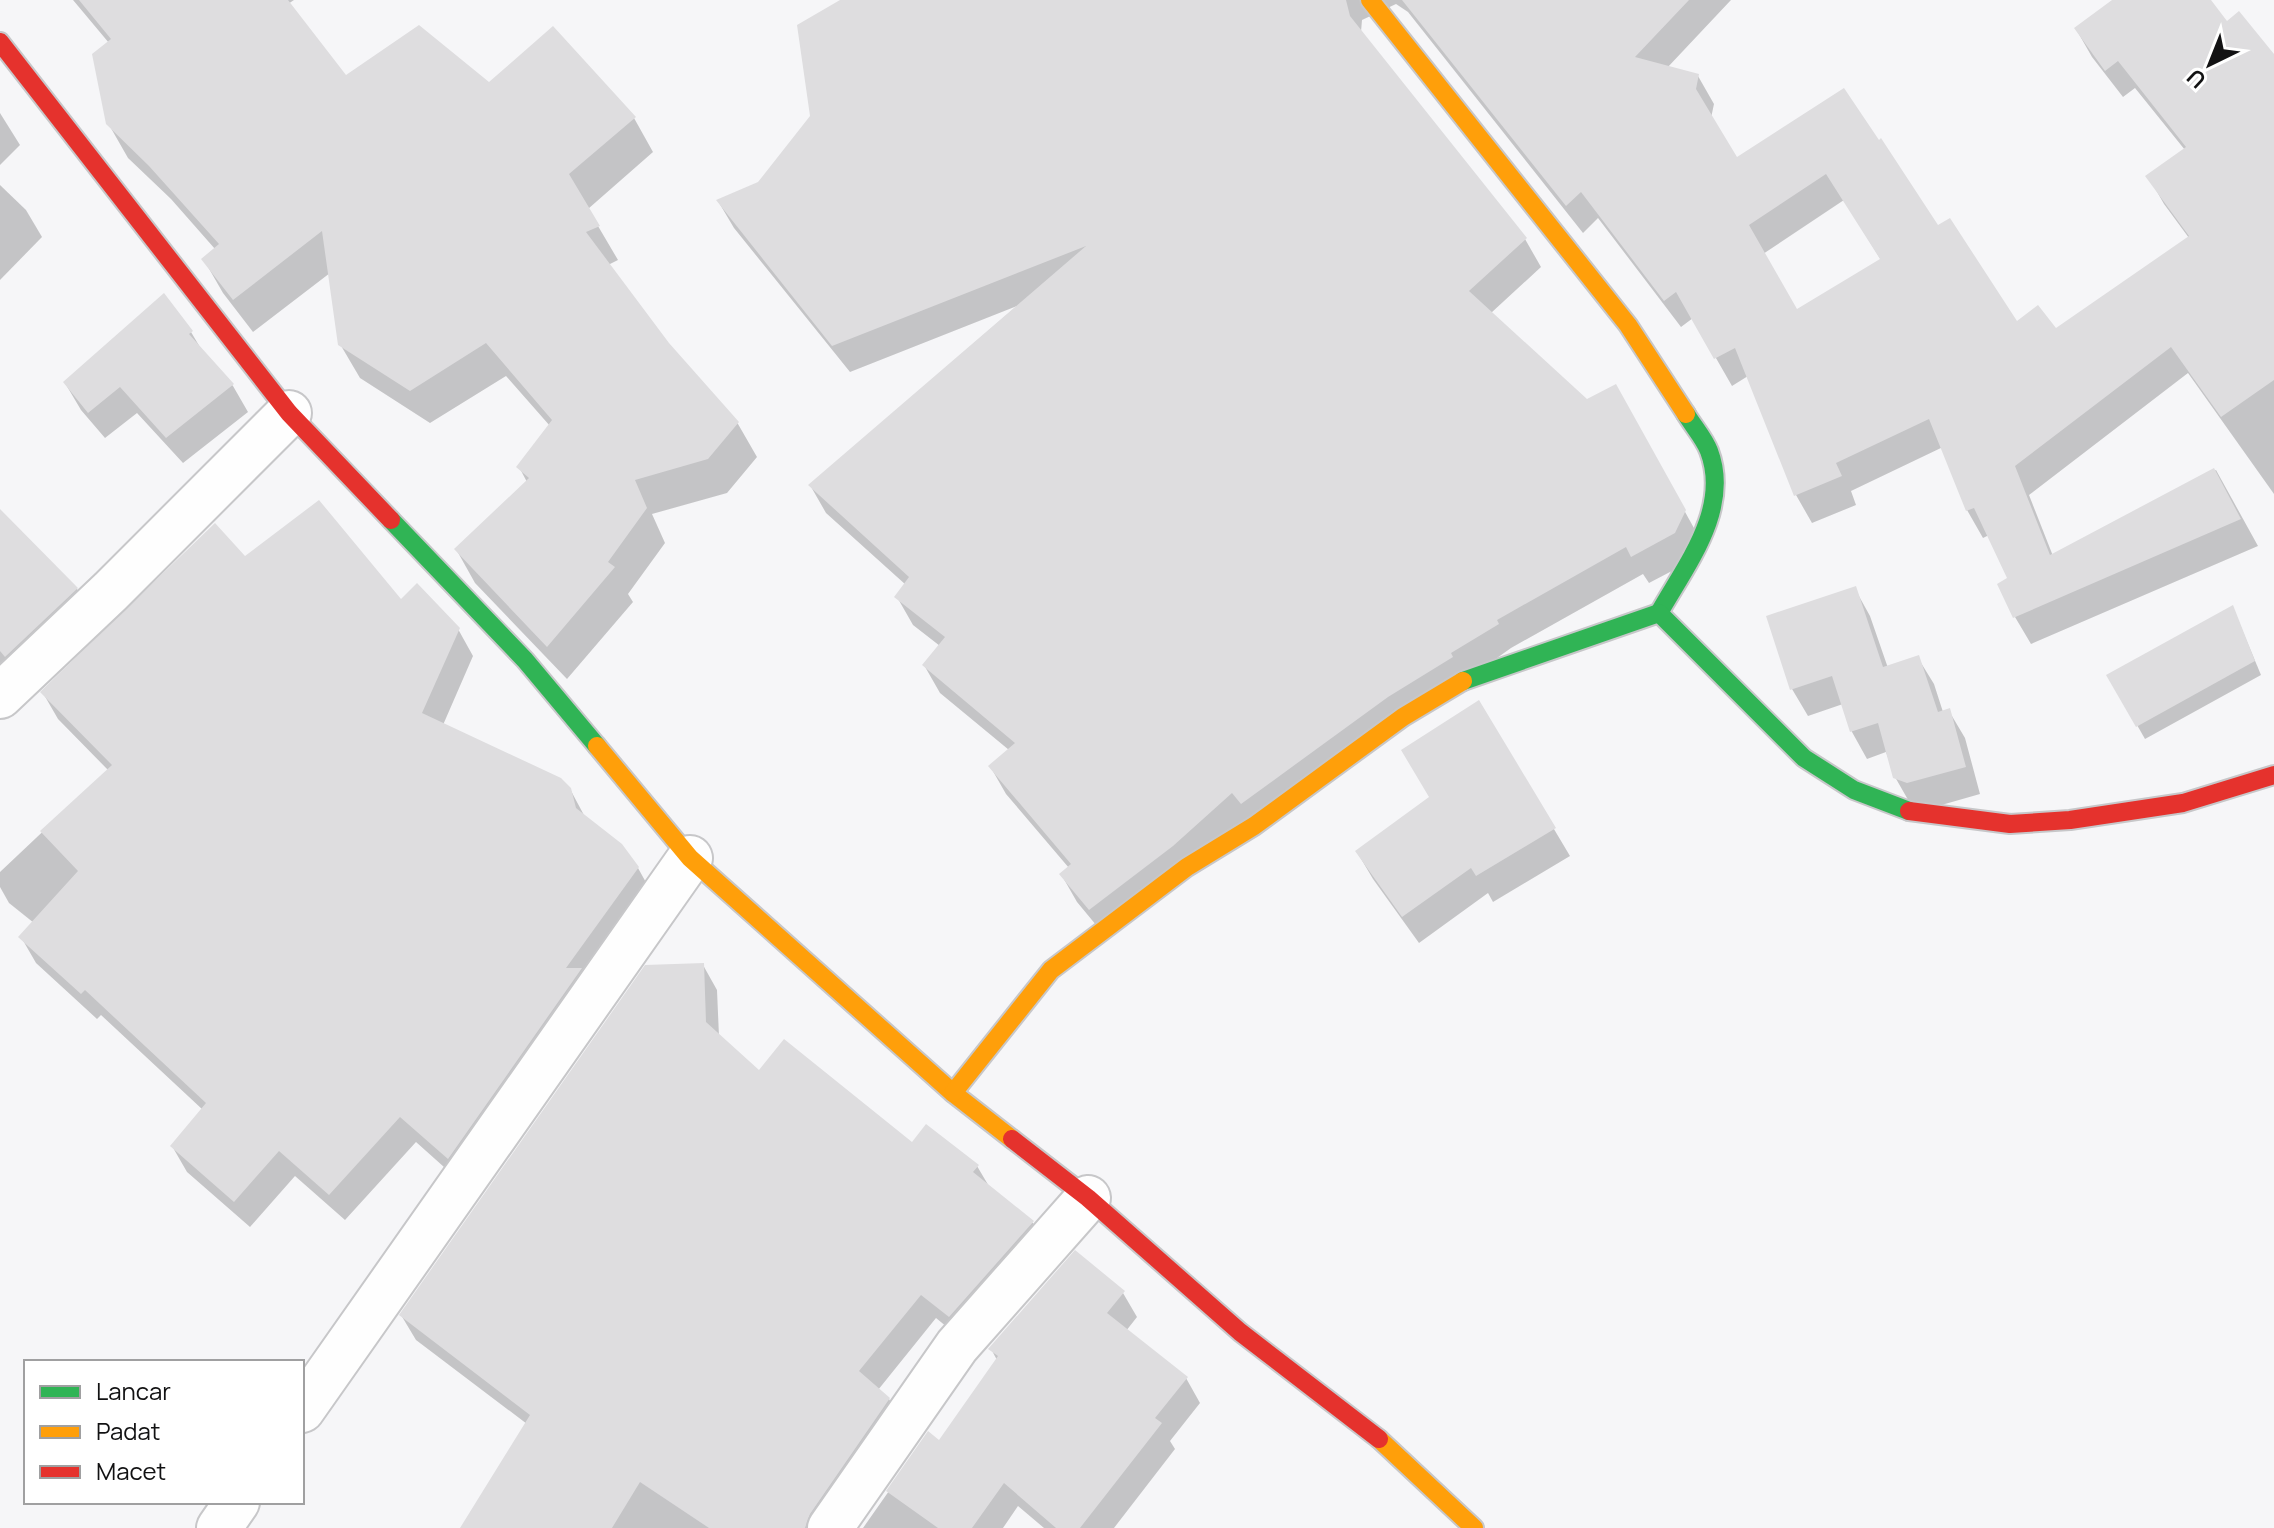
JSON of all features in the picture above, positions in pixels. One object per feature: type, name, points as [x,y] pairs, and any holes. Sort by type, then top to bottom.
[{"type":"street","points":[[953,1093],[1051,970],[1187,867],[1254,826],[1403,717],[1469,677],[1659,613],[1708,526],[1716,482],[1709,450],[1628,325],[1370,0]]},
{"type":"street","points":[[0,42],[289,413],[525,660],[690,858],[953,1093],[1088,1198],[1240,1332],[1388,1446],[1474,1528]]},
{"type":"street","points":[[0,696],[111,591],[289,413]]},
{"type":"street","points":[[1659,613],[1804,758],[1854,790],[1915,813],[2010,824],[2070,820],[2183,803],[2274,775]]},
{"type":"street","points":[[304,1407],[690,858]]},
{"type":"street","points":[[830,1528],[957,1346],[1088,1198]]},
{"type":"street","points":[[219,1528],[236,1504]]},
{"type":"building","points":[[79,0],[288,0],[346,75],[419,25],[489,82],[553,26],[636,117],[569,174],[600,226],[586,232],[669,343],[739,422],[708,459],[635,480],[647,508],[608,562],[615,567],[547,647],[454,549],[529,478],[516,467],[552,420],[486,343],[410,391],[338,345],[322,231],[233,300],[201,259],[219,244],[149,166],[106,124],[92,54],[111,39]]},
{"type":"building","points":[[840,0],[1346,0],[1350,16],[1527,238],[1469,291],[1587,399],[1616,384],[1686,510],[1675,533],[1631,557],[1626,547],[1497,620],[1499,624],[1451,653],[1453,657],[1388,697],[1241,804],[1232,793],[1173,846],[1089,910],[1059,874],[1071,864],[988,766],[1015,743],[922,665],[945,637],[894,597],[909,577],[808,485],[1086,246],[832,346],[716,200],[758,182],[810,116],[797,25]]},
{"type":"building","points":[[1402,0],[1689,0],[1635,57],[1699,74],[1696,89],[1737,157],[1844,88],[1938,225],[1950,218],[2017,321],[2038,305],[2056,328],[2189,236],[2145,176],[2186,147],[2118,61],[2105,71],[2074,28],[2112,0],[2211,0],[2227,21],[2239,11],[2274,54],[2274,380],[2221,417],[2171,347],[2015,466],[2050,555],[2214,468],[2241,519],[2013,618],[1997,584],[2007,578],[1974,508],[1966,511],[1929,419],[1836,463],[1842,476],[1794,496],[1735,348],[1714,359],[1676,292],[1664,301],[1581,192],[1566,206]],"holes":[[[1826,174],[1880,259],[1797,309],[1749,225]]]},
{"type":"building","points":[[164,293],[193,331],[189,334],[234,384],[166,438],[120,387],[88,413],[63,382]]},
{"type":"building","points":[[319,500],[401,599],[417,583],[460,628],[422,713],[561,778],[571,788],[576,808],[622,844],[639,867],[566,968],[582,968],[448,1159],[400,1117],[329,1195],[279,1151],[234,1202],[170,1146],[206,1103],[85,990],[81,994],[18,937],[78,871],[40,831],[112,765],[40,692],[215,523],[245,556]]},
{"type":"building","points":[[0,509],[78,588],[5,657],[0,651]]},
{"type":"building","points":[[1856,586],[1883,667],[1919,655],[1938,712],[1950,708],[1966,767],[1907,783],[1893,778],[1878,723],[1850,732],[1832,676],[1790,690],[1766,616]]},
{"type":"building","points":[[2233,605],[2255,661],[2136,727],[2106,675]]},
{"type":"building","points":[[1479,700],[1556,828],[1476,876],[1471,868],[1402,917],[1355,851],[1429,797],[1401,750]]},
{"type":"building","points":[[704,963],[706,1022],[759,1070],[784,1039],[912,1142],[926,1124],[979,1165],[973,1172],[1034,1221],[949,1317],[921,1295],[859,1371],[890,1398],[810,1514],[805,1528],[709,1528],[640,1482],[612,1528],[460,1528],[530,1415],[399,1315],[645,965]]},
{"type":"building","points":[[1075,1250],[1125,1291],[1107,1313],[1188,1377],[1155,1418],[1162,1423],[1080,1528],[1056,1528],[1004,1483],[972,1528],[938,1528],[886,1491],[928,1431],[939,1440],[998,1356],[988,1349]]},
{"type":"traffic: fast","points":[[1659,613],[1702,536],[1714,494],[1714,473],[1709,451],[1686,414]]},
{"type":"traffic: fast","points":[[391,520],[525,660],[597,746]]},
{"type":"traffic: fast","points":[[1463,681],[1659,613],[1804,758],[1854,790],[1909,811]]},
{"type":"traffic: slow","points":[[1370,0],[1628,325],[1686,414]]},
{"type":"traffic: slow","points":[[953,1093],[1051,970],[1187,867],[1254,826],[1403,717],[1463,681]]},
{"type":"traffic: slow","points":[[597,746],[690,858],[953,1093],[1012,1139]]},
{"type":"traffic: slow","points":[[1379,1439],[1474,1528]]},
{"type":"traffic: jam","points":[[0,42],[289,413],[391,520]]},
{"type":"traffic: jam","points":[[1909,811],[2010,824],[2070,820],[2183,803],[2274,775]]},
{"type":"traffic: jam","points":[[1012,1139],[1088,1198],[1240,1332],[1379,1439]]}]
